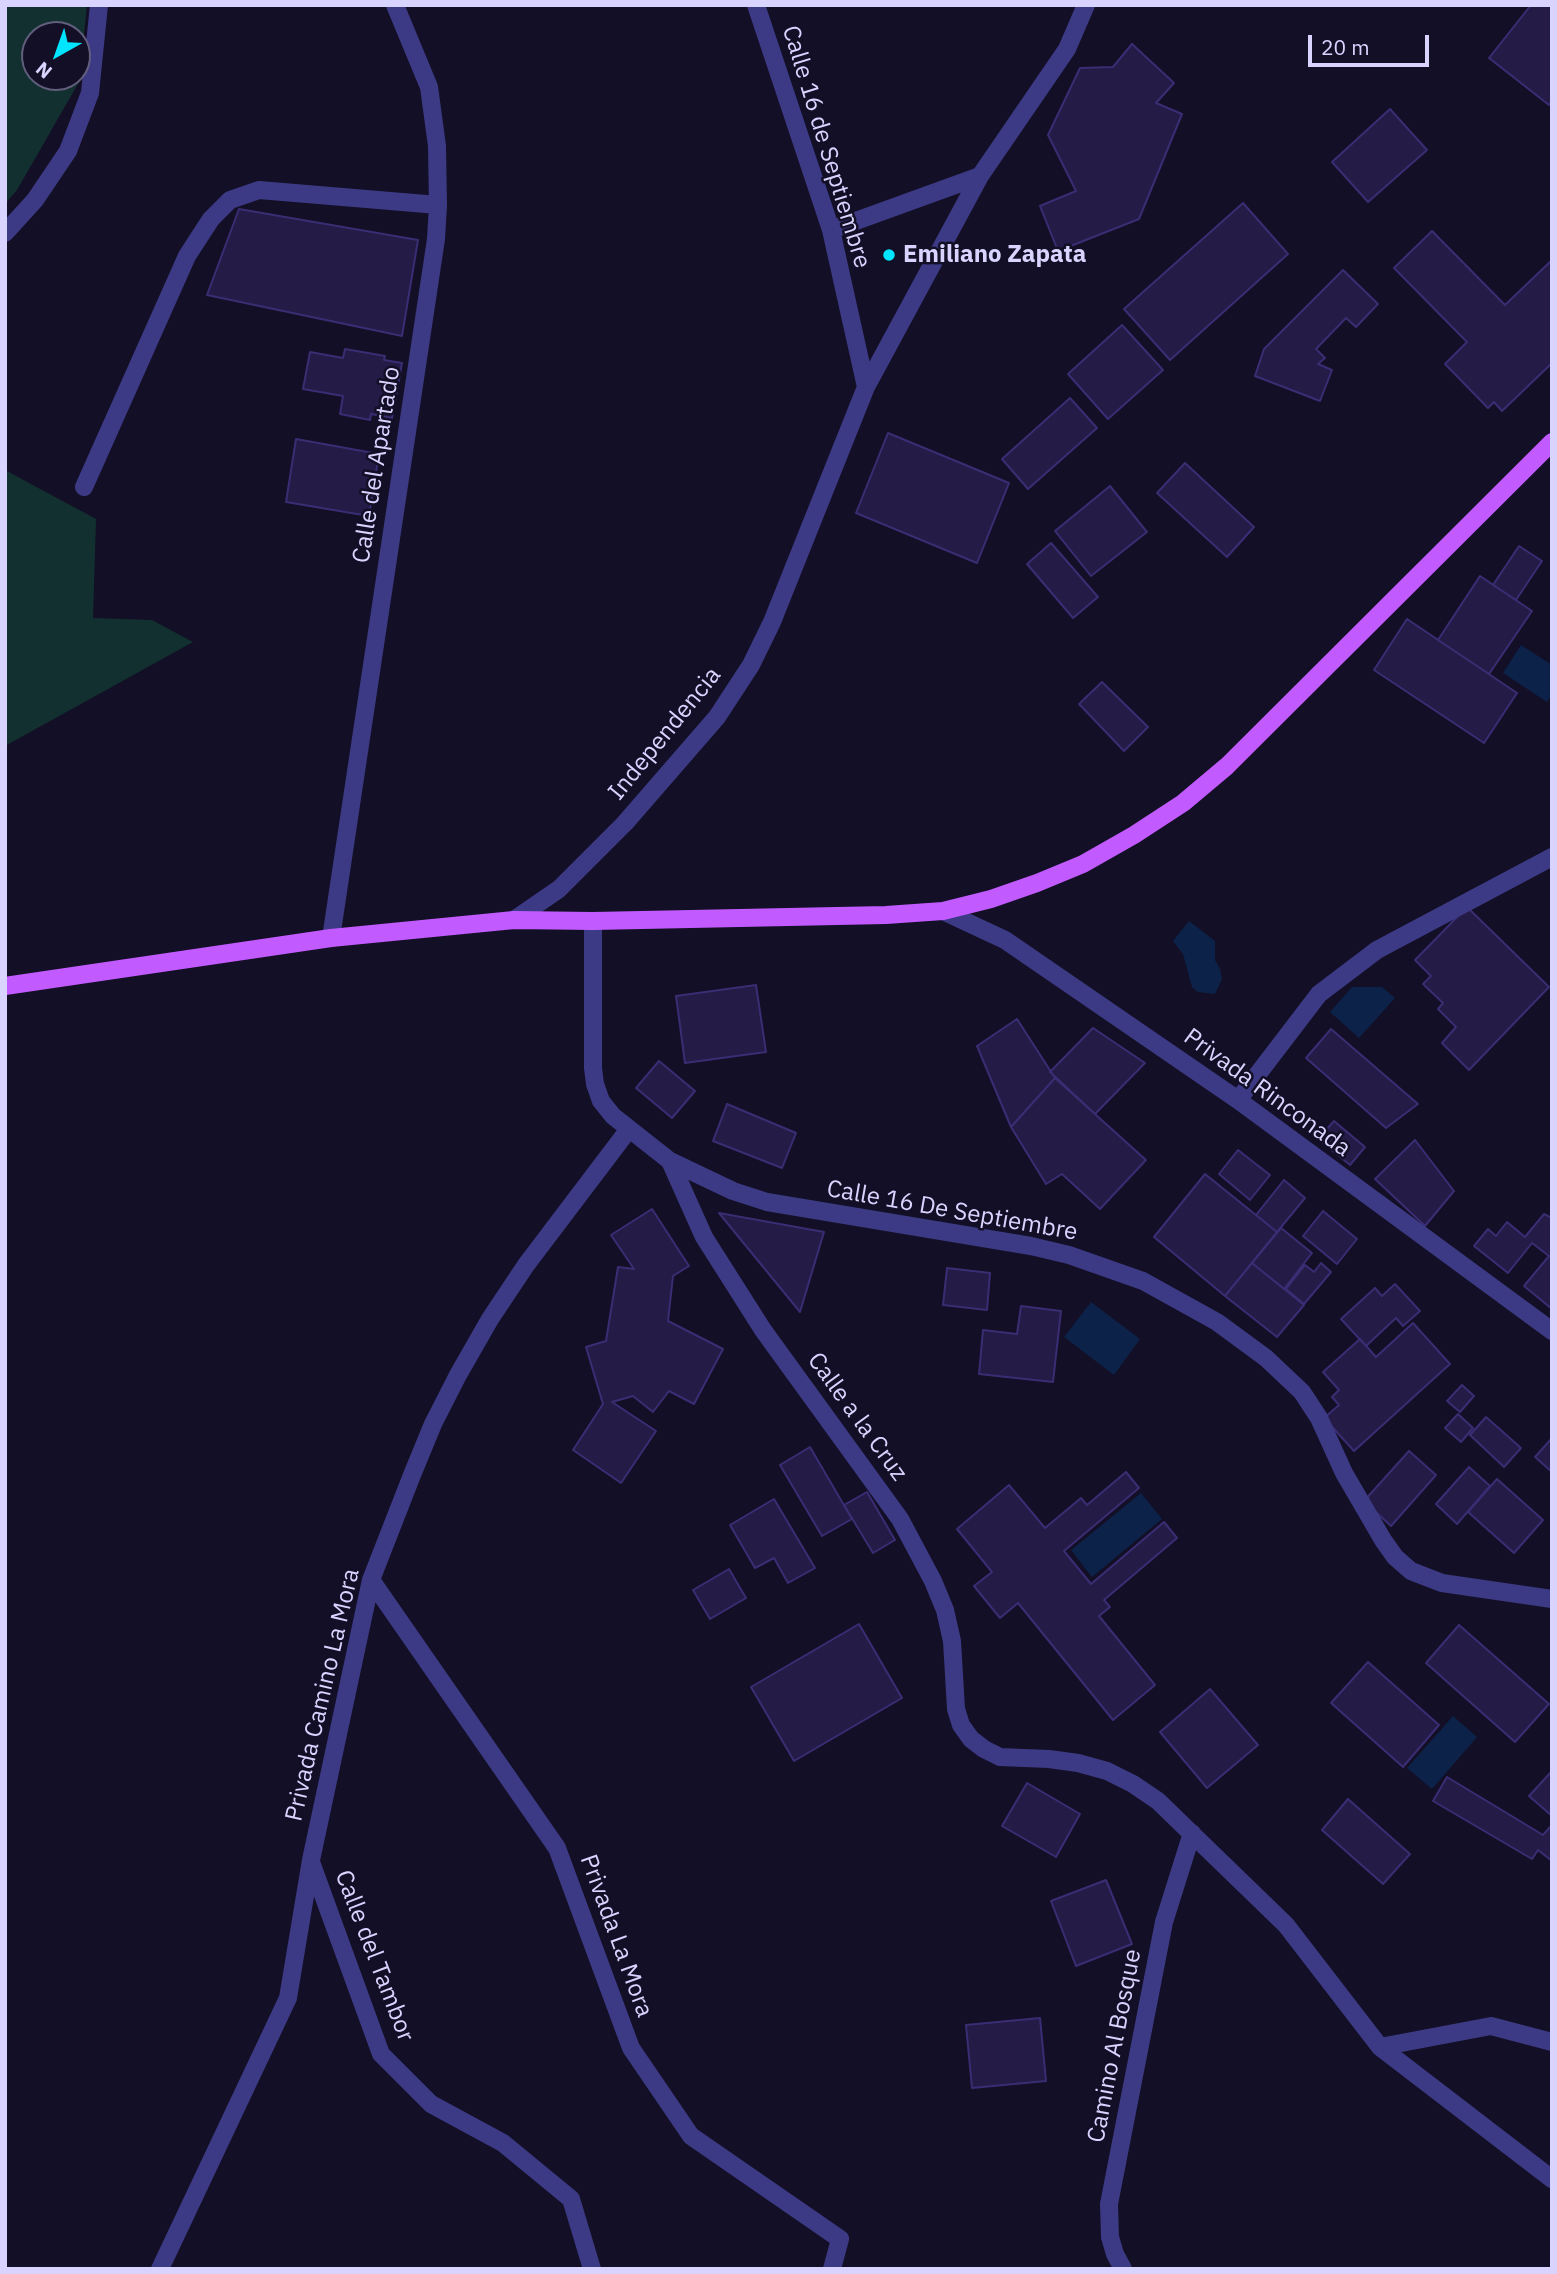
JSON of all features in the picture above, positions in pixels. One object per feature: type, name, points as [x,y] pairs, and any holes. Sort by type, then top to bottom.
[{"type":"main road","points":[[5,986],[331,938],[514,920],[886,915],[943,911],[991,899],[1037,883],[1083,863],[1134,835],[1182,803],[1227,766],[1552,442]]},
{"type":"street","points":[[5,233],[35,200],[68,151],[90,93],[99,5]]},
{"type":"street","name":"Calle del Apartado","points":[[331,938],[392,520],[432,274],[438,205],[437,146],[429,87],[395,5]]},
{"type":"street","name":"Calle 16 de Septiembre","points":[[756,5],[831,230],[866,387]]},
{"type":"street","name":"Independencia","points":[[514,920],[559,889],[625,823],[717,717],[751,665],[772,622],[866,387],[980,176],[1067,50],[1086,5]]},
{"type":"street","points":[[831,230],[980,176]]},
{"type":"street","points":[[84,487],[187,257],[211,219],[230,200],[259,190],[438,205]]},
{"type":"street","points":[[1238,1100],[1319,994],[1377,950],[1552,857]]},
{"type":"street","name":"Privada Rinconada","points":[[943,911],[1005,940],[1238,1100],[1552,1331]]},
{"type":"street","name":"Calle a la Cruz","points":[[593,921],[593,1068],[601,1101],[613,1116],[670,1161],[704,1237],[763,1330],[900,1519],[945,1610],[952,1641],[956,1709],[961,1725],[971,1739],[1000,1757],[1078,1763],[1107,1772],[1133,1784],[1158,1801],[1286,1925],[1380,2047],[1552,2179]]},
{"type":"street","name":"Privada Camino La Mora","points":[[160,2269],[288,1998],[311,1860],[371,1580],[433,1424],[484,1330],[526,1265],[629,1129]]},
{"type":"street","name":"Calle 16 De Septiembre","points":[[670,1161],[733,1191],[767,1202],[1031,1246],[1069,1255],[1143,1281],[1217,1322],[1274,1364],[1301,1392],[1319,1418],[1344,1473],[1383,1539],[1395,1557],[1411,1571],[1441,1583],[1552,1599]]},
{"type":"street","name":"Privada La Mora","points":[[371,1580],[557,1848],[631,2048],[691,2136],[840,2239],[832,2269]]},
{"type":"street","name":"Camino Al Bosque","points":[[1123,2269],[1110,2237],[1109,2204],[1164,1922],[1192,1833]]},
{"type":"street","name":"Calle del Tambor","points":[[311,1860],[381,2054],[430,2104],[503,2143],[571,2199],[592,2269]]},
{"type":"street","points":[[1380,2047],[1491,2026],[1552,2042]]},
{"type":"green space","points":[[5,5],[87,5],[85,21],[21,21],[21,91],[74,91],[17,190],[5,204]]},
{"type":"green space","points":[[5,470],[96,519],[93,618],[152,620],[193,642],[5,746]]},
{"type":"water","points":[[1521,645],[1552,665],[1552,694],[1547,702],[1503,673]]},
{"type":"water","points":[[1189,921],[1215,941],[1215,960],[1222,979],[1215,994],[1198,992],[1192,987],[1183,954],[1173,941]]},
{"type":"water","points":[[1352,987],[1382,987],[1395,998],[1359,1038],[1330,1012]]},
{"type":"water","points":[[1091,1302],[1140,1339],[1114,1375],[1064,1337]]},
{"type":"water","points":[[1141,1493],[1162,1519],[1092,1577],[1071,1550]]},
{"type":"water","points":[[1453,1716],[1477,1737],[1432,1789],[1407,1768]]},
{"type":"building","points":[[1531,5],[1552,5],[1552,101],[1549,105],[1489,58]]},
{"type":"building","points":[[1132,44],[1174,83],[1156,103],[1182,114],[1139,219],[1058,251],[1040,206],[1076,191],[1048,135],[1080,68],[1113,67]]},
{"type":"building","points":[[1390,109],[1427,150],[1368,202],[1332,162]]},
{"type":"building","points":[[1243,203],[1288,254],[1170,360],[1124,309]]},
{"type":"building","points":[[239,209],[418,240],[402,336],[207,295]]},
{"type":"building","points":[[1432,231],[1505,305],[1552,260],[1552,363],[1502,411],[1494,402],[1488,408],[1445,364],[1467,342],[1394,268]]},
{"type":"building","points":[[1343,270],[1378,304],[1356,327],[1346,318],[1316,349],[1325,358],[1318,364],[1332,370],[1320,401],[1255,376],[1264,349]]},
{"type":"building","points":[[1122,325],[1163,370],[1108,419],[1068,374]]},
{"type":"building","points":[[345,349],[385,356],[384,360],[402,363],[392,418],[371,414],[370,420],[340,414],[343,396],[303,389],[310,352],[343,358]]},
{"type":"building","points":[[1070,398],[1097,428],[1028,489],[1002,459]]},
{"type":"building","points":[[888,433],[1009,483],[977,563],[856,513]]},
{"type":"building","points":[[296,439],[379,454],[369,516],[286,502]]},
{"type":"building","points":[[1185,463],[1254,527],[1227,557],[1157,493]]},
{"type":"building","points":[[1110,486],[1147,532],[1091,576],[1055,531]]},
{"type":"building","points":[[1051,543],[1098,597],[1073,618],[1027,564]]},
{"type":"building","points":[[1519,546],[1542,561],[1516,600],[1493,585]]},
{"type":"building","points":[[1480,576],[1532,611],[1489,674],[1438,640]]},
{"type":"building","points":[[1407,619],[1517,693],[1484,743],[1374,670]]},
{"type":"building","points":[[1102,682],[1148,727],[1124,751],[1079,704]]},
{"type":"building","points":[[1467,907],[1549,987],[1469,1070],[1442,1043],[1456,1027],[1438,1009],[1443,1003],[1423,984],[1431,976],[1415,960]]},
{"type":"building","points":[[756,985],[766,1052],[685,1063],[676,996]]},
{"type":"building","points":[[1017,1019],[1055,1078],[1011,1127],[977,1046]]},
{"type":"building","points":[[1093,1028],[1145,1063],[1095,1114],[1050,1072]]},
{"type":"building","points":[[1331,1029],[1418,1104],[1386,1128],[1306,1058]]},
{"type":"building","points":[[659,1061],[695,1091],[672,1118],[636,1088]]},
{"type":"building","points":[[1055,1078],[1146,1160],[1100,1209],[1062,1174],[1046,1184],[1011,1127]]},
{"type":"building","points":[[727,1104],[796,1133],[782,1168],[713,1141]]},
{"type":"building","points":[[1334,1121],[1365,1147],[1350,1165],[1318,1139]]},
{"type":"building","points":[[1415,1140],[1454,1191],[1425,1226],[1375,1179]]},
{"type":"building","points":[[1238,1150],[1270,1175],[1250,1200],[1219,1174]]},
{"type":"building","points":[[1205,1174],[1277,1232],[1225,1296],[1154,1237]]},
{"type":"building","points":[[1284,1180],[1305,1198],[1277,1232],[1256,1215]]},
{"type":"building","points":[[652,1209],[689,1266],[673,1276],[668,1321],[723,1349],[694,1404],[669,1391],[653,1412],[633,1396],[612,1402],[656,1431],[621,1483],[573,1450],[603,1404],[586,1347],[606,1341],[618,1267],[634,1269],[611,1235]]},
{"type":"building","points":[[1323,1211],[1357,1239],[1337,1264],[1303,1236]]},
{"type":"building","points":[[719,1213],[824,1232],[800,1312]]},
{"type":"building","points":[[1544,1214],[1552,1218],[1552,1309],[1524,1286],[1549,1256],[1532,1243],[1508,1273],[1474,1246],[1488,1229],[1496,1236],[1507,1222],[1525,1237]]},
{"type":"building","points":[[1281,1228],[1312,1253],[1284,1289],[1252,1263]]},
{"type":"building","points":[[1252,1263],[1304,1305],[1277,1337],[1225,1296]]},
{"type":"building","points":[[1321,1263],[1331,1272],[1304,1304],[1286,1289],[1305,1265],[1314,1272]]},
{"type":"building","points":[[947,1268],[990,1273],[987,1310],[943,1305]]},
{"type":"building","points":[[1395,1284],[1420,1311],[1403,1326],[1396,1318],[1366,1346],[1341,1319],[1375,1288],[1382,1296]]},
{"type":"building","points":[[1021,1306],[1061,1311],[1053,1382],[979,1374],[983,1330],[1017,1334]]},
{"type":"building","points":[[1413,1323],[1450,1364],[1354,1451],[1324,1418],[1339,1405],[1332,1397],[1339,1390],[1323,1372],[1360,1339],[1376,1357]]},
{"type":"building","points":[[1462,1385],[1474,1396],[1460,1412],[1447,1401]]},
{"type":"building","points":[[1458,1414],[1473,1428],[1461,1442],[1445,1428]]},
{"type":"building","points":[[1486,1417],[1521,1448],[1504,1467],[1470,1435]]},
{"type":"building","points":[[1552,1438],[1552,1472],[1535,1457]]},
{"type":"building","points":[[810,1447],[852,1519],[822,1536],[780,1465]]},
{"type":"building","points":[[1409,1451],[1436,1475],[1391,1526],[1364,1501]]},
{"type":"building","points":[[1469,1467],[1490,1486],[1457,1524],[1436,1504]]},
{"type":"building","points":[[1126,1472],[1139,1488],[1064,1551],[1091,1584],[1164,1522],[1177,1538],[1104,1600],[1110,1607],[1099,1616],[1155,1685],[1113,1720],[1018,1603],[1000,1618],[974,1586],[992,1572],[957,1529],[1009,1485],[1045,1528],[1081,1498],[1087,1505]]},
{"type":"building","points":[[1497,1479],[1543,1520],[1514,1553],[1468,1512]]},
{"type":"building","points":[[867,1492],[895,1540],[873,1553],[844,1505]]},
{"type":"building","points":[[774,1499],[815,1568],[788,1583],[774,1558],[755,1568],[730,1525]]},
{"type":"building","points":[[729,1569],[746,1598],[710,1619],[693,1590]]},
{"type":"building","points":[[859,1624],[902,1698],[794,1761],[751,1687]]},
{"type":"building","points":[[1459,1625],[1549,1704],[1515,1742],[1426,1663]]},
{"type":"building","points":[[1368,1662],[1439,1725],[1403,1767],[1331,1703]]},
{"type":"building","points":[[1210,1689],[1258,1745],[1207,1788],[1160,1732]]},
{"type":"building","points":[[1552,1771],[1552,1816],[1529,1796]]},
{"type":"building","points":[[1447,1777],[1543,1835],[1551,1826],[1552,1861],[1538,1850],[1532,1859],[1433,1801]]},
{"type":"building","points":[[1027,1783],[1080,1814],[1056,1857],[1002,1826]]},
{"type":"building","points":[[1348,1799],[1410,1854],[1383,1884],[1322,1830]]},
{"type":"building","points":[[1106,1880],[1132,1944],[1076,1966],[1051,1901]]},
{"type":"building","points":[[1040,2018],[1046,2081],[972,2088],[966,2025]]},
{"type":"place","name":"Emiliano Zapata","points":[[889,255]]}]
